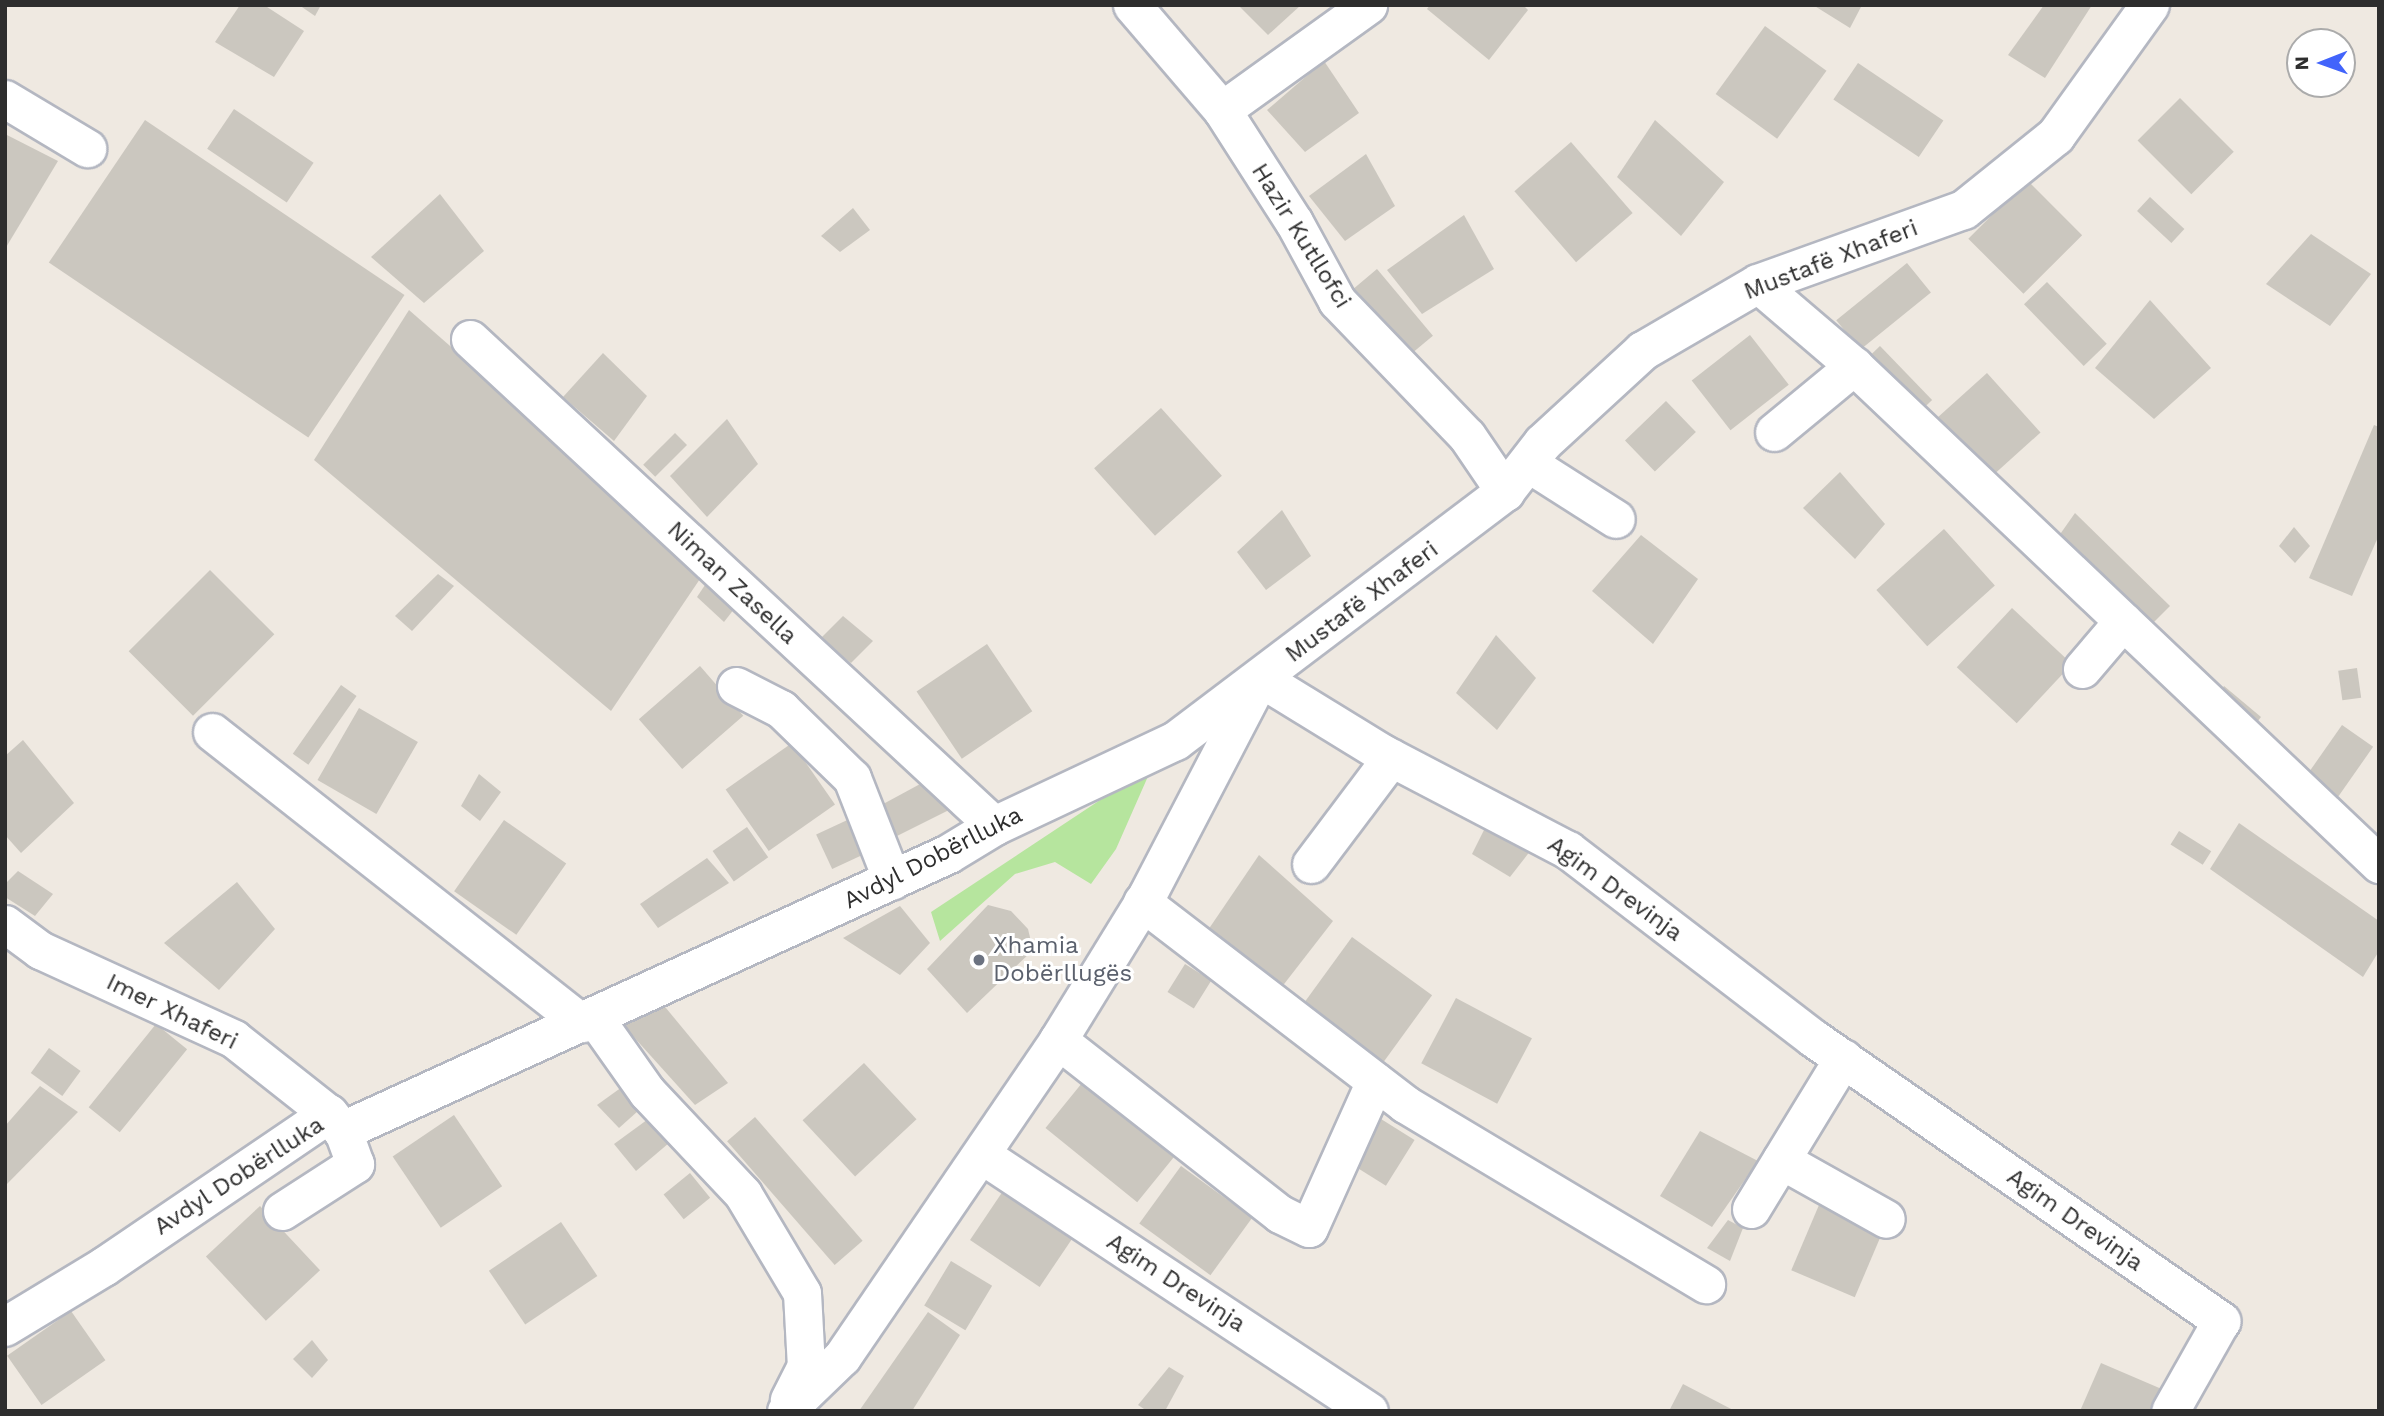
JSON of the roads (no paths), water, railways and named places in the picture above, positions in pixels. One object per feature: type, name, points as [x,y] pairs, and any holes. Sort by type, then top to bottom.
[{"type":"street","name":"Hazir Kutllofci","points":[[1132,5],[1222,110],[1294,222],[1337,301],[1467,436],[1517,478]]},
{"type":"street","points":[[1222,110],[1368,5]]},
{"type":"street","name":"Mustafë Xhaferi","points":[[1260,678],[1517,478],[1543,443],[1643,351],[1758,284],[1964,210],[2056,136],[2150,5]]},
{"type":"street","points":[[5,99],[88,148]]},
{"type":"street","points":[[1758,284],[1854,366],[2379,863]]},
{"type":"street","name":"Niman Zasella","points":[[470,339],[995,826]]},
{"type":"street","points":[[1774,432],[1854,366]]},
{"type":"street","points":[[1517,478],[1616,519]]},
{"type":"street","points":[[2082,669],[2123,621]]},
{"type":"street","points":[[785,1411],[842,1357],[1058,1040],[1142,902],[1260,678]]},
{"type":"street","name":"Avdyl Dobërlluka","points":[[5,1327],[336,1122],[588,1020],[892,880],[995,826],[1176,741],[1260,678]]},
{"type":"street","name":"Agim Drevinja","points":[[1260,678],[1391,758],[1568,850],[1843,1058],[2221,1321],[2170,1411]]},
{"type":"street","points":[[736,685],[781,709],[852,778],[892,880]]},
{"type":"street","points":[[212,732],[588,1020],[647,1092],[743,1194],[802,1293],[806,1366],[785,1411]]},
{"type":"street","points":[[1311,864],[1391,758]]},
{"type":"street","points":[[1142,902],[1405,1104],[1706,1284]]},
{"type":"street","name":"Imer Xhaferi","points":[[5,924],[40,950],[234,1039],[336,1122]]},
{"type":"street","points":[[1058,1040],[1280,1214],[1309,1228],[1376,1081]]},
{"type":"street","points":[[1751,1209],[1843,1058]]},
{"type":"street","points":[[282,1211],[355,1164],[336,1122]]},
{"type":"street","name":"Agim Drevinja","points":[[982,1154],[1369,1411]]},
{"type":"street","points":[[1781,1160],[1886,1219]]},
{"type":"place","name":"Xhamia Dobërllugës","points":[[979,960]]}]
